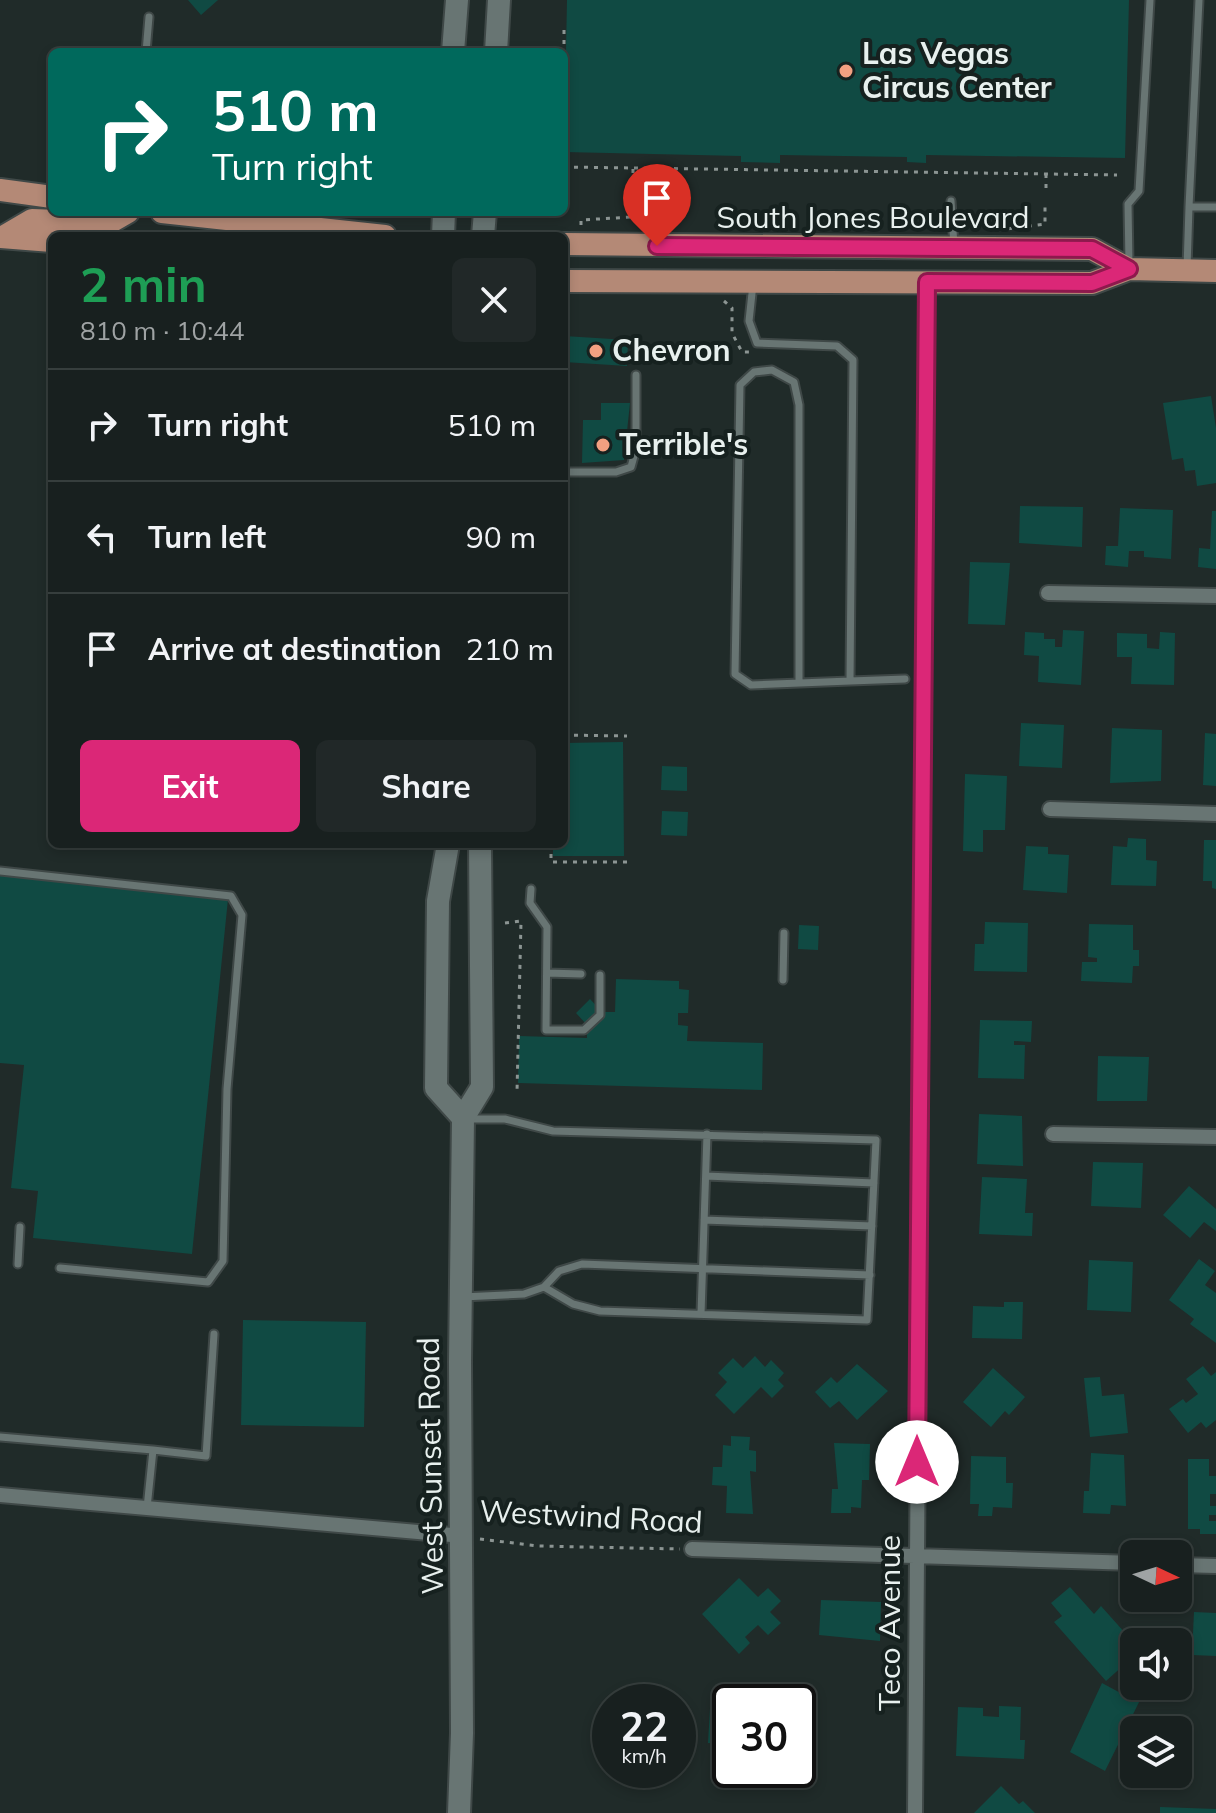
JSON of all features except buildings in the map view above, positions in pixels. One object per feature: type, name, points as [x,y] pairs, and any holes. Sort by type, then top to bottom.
[{"type":"main road","points":[[453,48],[457,0]]},
{"type":"main road","points":[[496,48],[499,0]]},
{"type":"main road","points":[[0,190],[48,196]]},
{"type":"main road","points":[[2,237],[32,220],[109,223],[121,216]]},
{"type":"main road","points":[[199,216],[348,232]]},
{"type":"main road","points":[[2,237],[48,241]]},
{"type":"main road","name":"South Jones Boulevard","points":[[568,244],[1092,249],[1129,269]]},
{"type":"main road","name":"South Jones Boulevard","points":[[568,281],[1092,283],[1129,269],[1216,271]]},
{"type":"main road","points":[[447,848],[438,901],[436,1088],[463,1118]]},
{"type":"main road","name":"West Sunset Road","points":[[459,1813],[463,1536],[460,1297],[463,1118],[482,1087],[480,848]]},
{"type":"street","name":"Teco Avenue","points":[[915,1813],[927,282]]},
{"type":"street","points":[[1048,593],[1216,596]]},
{"type":"street","points":[[1050,809],[1216,814]]},
{"type":"street","points":[[1053,1134],[1216,1137]]},
{"type":"street","name":"Westwind Road","points":[[0,1495],[463,1536]]},
{"type":"street","name":"Westwind Road","points":[[692,1549],[1120,1563]]},
{"type":"street","points":[[1192,1565],[1216,1566]]},
{"type":"lane","points":[[1129,269],[1128,204],[1139,191],[1150,0]]},
{"type":"lane","points":[[1187,270],[1199,0]]},
{"type":"lane","points":[[146,48],[149,17]]},
{"type":"lane","points":[[951,201],[954,249]]},
{"type":"lane","points":[[1189,207],[1216,207]]},
{"type":"lane","points":[[753,282],[749,321],[757,343],[837,346],[853,360],[850,681]]},
{"type":"lane","points":[[799,683],[799,405],[794,382],[772,370],[754,372],[740,385],[735,674],[751,685],[905,679]]},
{"type":"lane","points":[[568,472],[616,472],[631,467],[636,449],[636,375]]},
{"type":"lane","points":[[0,871],[231,896],[242,915],[227,1089],[223,1261],[208,1282],[60,1268]]},
{"type":"lane","points":[[531,889],[530,903],[547,927],[546,1030],[584,1030],[600,1015],[600,975]]},
{"type":"lane","points":[[783,980],[784,933]]},
{"type":"lane","points":[[547,973],[581,974]]},
{"type":"lane","points":[[463,1118],[505,1119],[553,1131],[876,1140],[867,1320],[600,1311],[573,1304],[544,1287]]},
{"type":"lane","points":[[701,1314],[707,1134]]},
{"type":"lane","points":[[706,1176],[874,1183]]},
{"type":"lane","points":[[704,1220],[872,1226]]},
{"type":"lane","points":[[18,1264],[20,1227]]},
{"type":"lane","points":[[460,1297],[524,1294],[544,1287],[559,1271],[582,1264],[870,1275]]},
{"type":"lane","points":[[0,1437],[206,1456],[214,1334]]},
{"type":"lane","points":[[147,1508],[153,1450]]},
{"type":"path","points":[[564,26],[564,48]]},
{"type":"path","points":[[568,167],[1117,175]]},
{"type":"path","points":[[633,168],[633,183]]},
{"type":"path","points":[[1046,174],[1046,188]]},
{"type":"path","points":[[581,225],[581,220],[632,217],[633,201]]},
{"type":"path","points":[[998,233],[998,228],[1045,224],[1045,206]]},
{"type":"path","points":[[568,735],[627,736]]},
{"type":"path","points":[[551,848],[551,862],[629,862]]},
{"type":"path","points":[[505,923],[521,921],[517,1092]]},
{"type":"path","name":"Westwind Road","points":[[463,1536],[538,1546],[692,1549]]},
{"type":"place","name":"Las Vegas Circus Center","points":[[846,71]]},
{"type":"place","name":"Chevron","points":[[596,351]]},
{"type":"place","name":"Terrible's","points":[[603,445]]},
{"type":"route","points":[[657,246],[1092,249],[1129,269],[1092,283],[927,282],[917,1462]]}]
